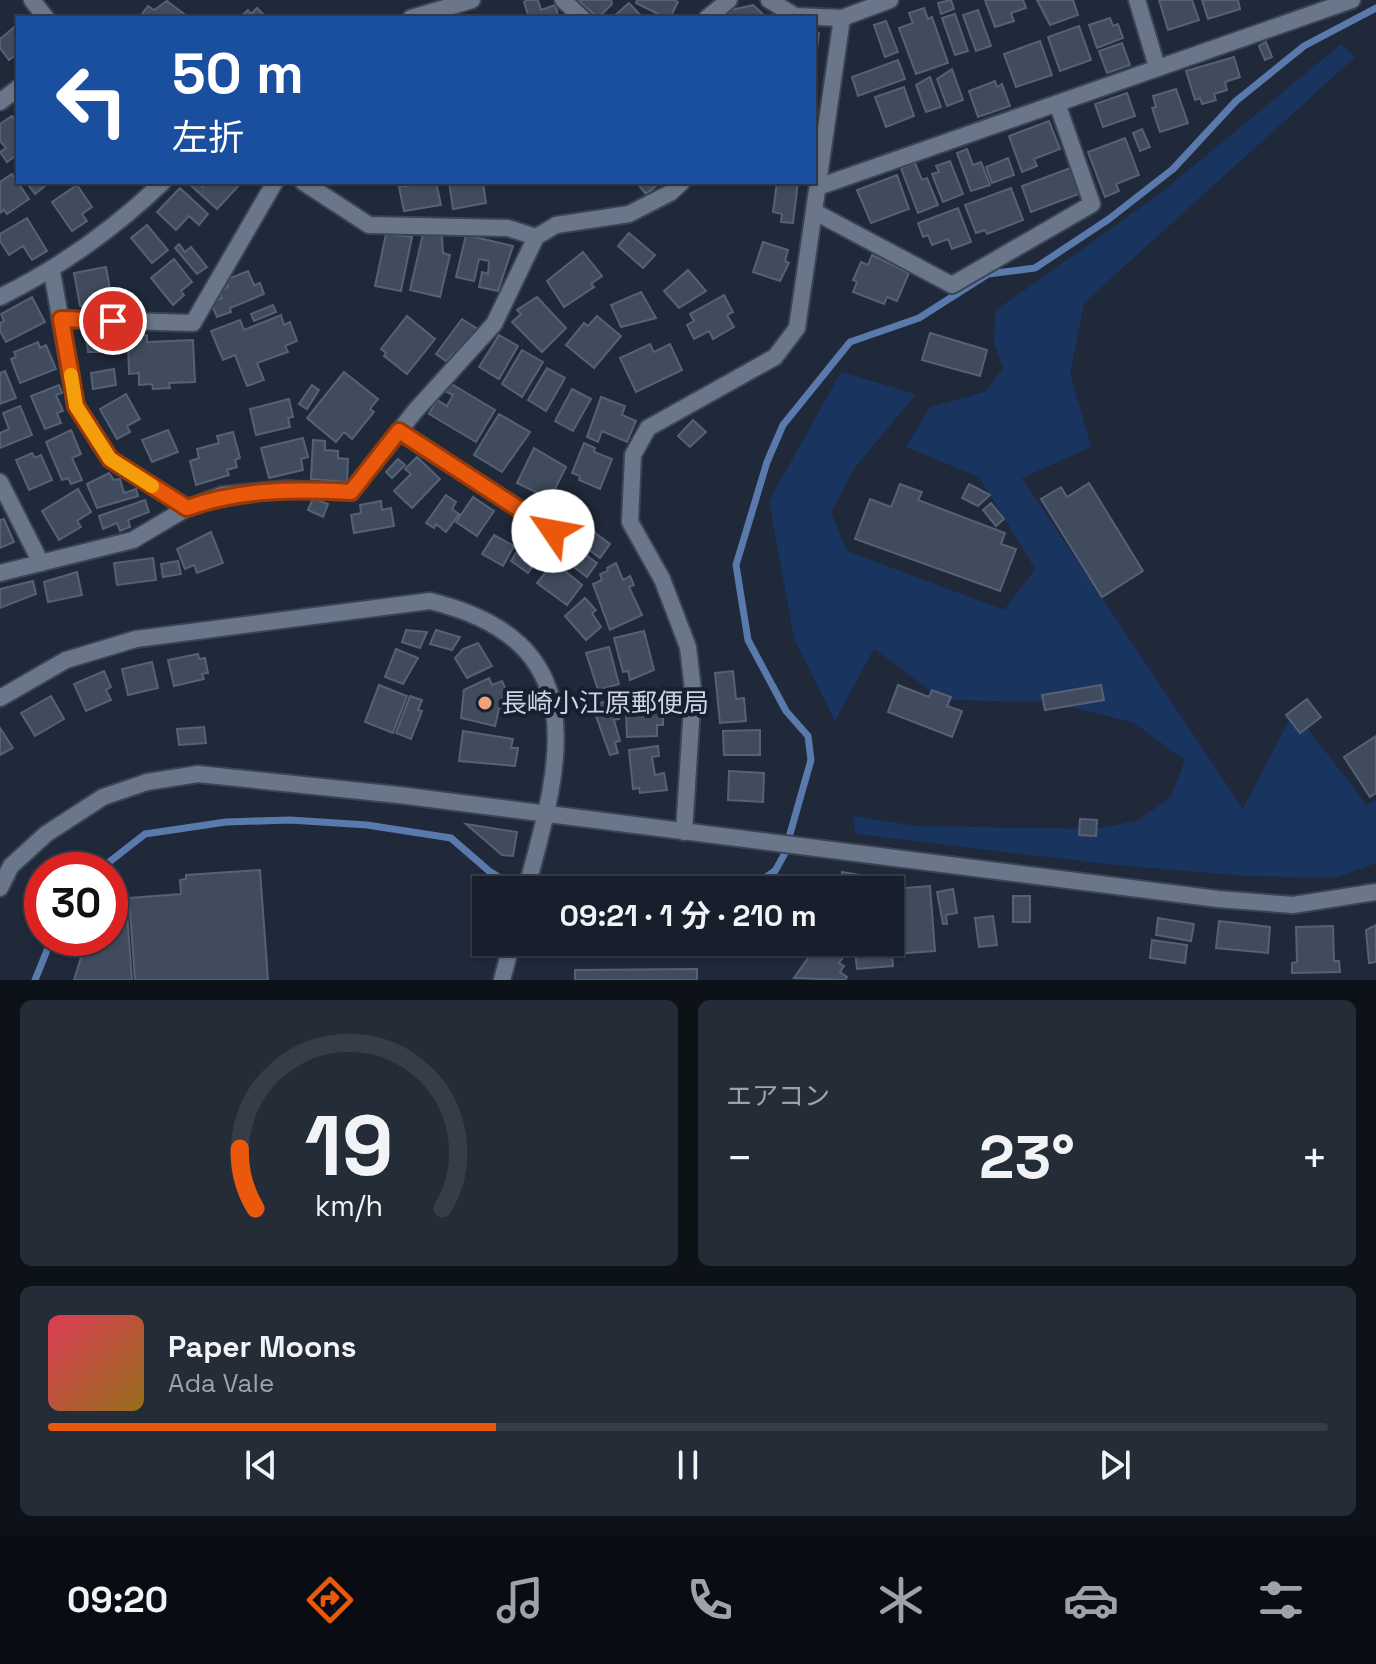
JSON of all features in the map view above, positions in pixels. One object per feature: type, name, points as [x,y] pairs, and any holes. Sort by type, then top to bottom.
[{"type":"street","points":[[32,0],[44,16]]},
{"type":"street","points":[[418,16],[472,0]]},
{"type":"street","points":[[563,0],[580,16]]},
{"type":"street","points":[[709,16],[729,0]]},
{"type":"street","points":[[769,0],[795,11],[842,18],[890,0]]},
{"type":"street","points":[[1137,0],[1157,67]]},
{"type":"street","points":[[818,187],[1352,0]]},
{"type":"street","points":[[684,832],[693,690],[688,647],[662,579],[630,522],[633,455],[648,428],[775,357],[797,328],[842,18]]},
{"type":"street","points":[[0,102],[16,90]]},
{"type":"street","points":[[815,212],[952,285],[1092,204],[1057,103]]},
{"type":"street","points":[[0,297],[52,272],[135,210],[161,184]]},
{"type":"street","points":[[61,319],[193,323],[274,184]]},
{"type":"street","points":[[306,184],[369,225],[508,228],[536,237]]},
{"type":"street","points":[[0,573],[133,540],[187,508],[222,495],[286,489],[351,492],[399,431],[494,324],[536,237],[556,225],[629,214],[670,193],[680,184]]},
{"type":"street","points":[[52,272],[76,406],[110,459],[187,508]]},
{"type":"street","points":[[399,431],[553,531]]},
{"type":"street","points":[[0,482],[41,563]]},
{"type":"street","points":[[0,698],[66,660],[136,639],[430,601],[453,607],[499,627],[534,657],[554,704],[559,743],[547,815],[530,876]]},
{"type":"street","points":[[0,888],[11,866],[46,834],[103,797],[147,782],[198,774],[1233,900],[1293,905],[1376,892]]},
{"type":"street","points":[[502,980],[508,956]]},
{"type":"shaded area","points":[[1341,44],[1355,57],[1084,303],[1070,373],[1091,447],[1022,478],[1243,809],[1294,711],[1367,805],[1376,799],[1376,863],[1335,878],[1243,876],[1106,864],[856,834],[853,816],[917,826],[1098,829],[1138,820],[1171,797],[1185,760],[1134,723],[1052,702],[943,700],[874,649],[835,721],[794,638],[769,501],[841,372],[916,394],[853,470],[831,513],[847,551],[1004,610],[1035,569],[979,477],[906,447],[930,407],[985,392],[1003,368],[994,342],[995,311],[1162,192]]},
{"type":"building","points":[[538,0],[541,10],[555,5],[558,16],[528,16],[524,2]]},
{"type":"building","points":[[578,0],[611,0],[612,4],[600,16],[596,16]]},
{"type":"building","points":[[637,0],[678,2],[671,16],[662,16],[636,3]]},
{"type":"building","points":[[951,0],[954,9],[941,14],[938,3]]},
{"type":"building","points":[[985,0],[1023,0],[1026,8],[1011,13],[1014,21],[995,27]]},
{"type":"building","points":[[1037,0],[1073,0],[1078,15],[1050,25]]},
{"type":"building","points":[[1159,0],[1192,0],[1199,20],[1168,30]]},
{"type":"building","points":[[1202,0],[1238,0],[1240,9],[1208,19]]},
{"type":"building","points":[[167,1],[184,14],[140,16],[148,6],[154,10]]},
{"type":"building","points":[[629,3],[641,16],[614,16]]},
{"type":"building","points":[[753,5],[765,16],[725,16],[731,10]]},
{"type":"building","points":[[257,8],[265,16],[241,16],[248,10],[251,14]]},
{"type":"building","points":[[924,8],[928,19],[932,17],[948,63],[916,74],[899,28],[913,23],[909,13]]},
{"type":"building","points":[[978,10],[991,46],[976,51],[963,15]]},
{"type":"building","points":[[955,14],[968,51],[955,55],[942,18]]},
{"type":"building","points":[[1110,18],[1113,26],[1118,24],[1123,38],[1097,48],[1089,25]]},
{"type":"building","points":[[886,21],[898,52],[885,57],[874,25]]},
{"type":"building","points":[[16,26],[16,55],[9,60],[0,48],[0,39]]},
{"type":"building","points":[[1079,26],[1091,60],[1060,71],[1048,37]]},
{"type":"building","points":[[1040,41],[1052,75],[1016,87],[1004,54]]},
{"type":"building","points":[[1266,42],[1272,57],[1265,60],[1259,46]]},
{"type":"building","points":[[1122,43],[1130,65],[1107,73],[1099,51]]},
{"type":"building","points":[[1234,57],[1240,77],[1225,82],[1227,90],[1214,94],[1216,100],[1202,104],[1200,98],[1195,100],[1186,71]]},
{"type":"building","points":[[898,60],[905,79],[858,96],[852,77]]},
{"type":"building","points":[[952,69],[963,100],[947,106],[937,79]]},
{"type":"building","points":[[930,77],[941,107],[926,112],[916,85]]},
{"type":"building","points":[[995,81],[997,87],[1002,84],[1010,106],[978,117],[969,91]]},
{"type":"building","points":[[904,87],[914,116],[886,127],[875,97]]},
{"type":"building","points":[[1176,89],[1188,123],[1160,132],[1152,108],[1156,107],[1153,96]]},
{"type":"building","points":[[1127,93],[1135,116],[1103,127],[1095,104]]},
{"type":"building","points":[[12,116],[16,122],[16,155],[7,162],[0,152],[6,148],[0,141],[0,124]]},
{"type":"building","points":[[1049,121],[1060,149],[1034,159],[1037,166],[1022,172],[1009,136]]},
{"type":"building","points":[[1142,129],[1150,147],[1140,151],[1133,133]]},
{"type":"building","points":[[1125,138],[1139,175],[1116,184],[1119,191],[1105,197],[1088,152]]},
{"type":"building","points":[[967,149],[973,165],[981,162],[990,185],[971,191],[957,153]]},
{"type":"building","points":[[1008,158],[1014,175],[992,183],[986,167]]},
{"type":"building","points":[[950,161],[963,194],[943,202],[932,174],[939,172],[936,166]]},
{"type":"building","points":[[915,163],[922,180],[927,178],[938,205],[918,213],[901,168]]},
{"type":"building","points":[[1070,168],[1079,194],[1031,212],[1022,186]]},
{"type":"building","points":[[12,174],[29,199],[7,214],[4,210],[0,213],[0,182]]},
{"type":"building","points":[[897,175],[909,209],[871,223],[857,190]]},
{"type":"building","points":[[28,184],[48,184],[35,194]]},
{"type":"building","points":[[189,184],[203,187],[205,184],[240,184],[217,209]]},
{"type":"building","points":[[436,184],[441,205],[404,211],[399,187]]},
{"type":"building","points":[[449,184],[483,184],[486,203],[453,209]]},
{"type":"building","points":[[638,184],[658,184],[646,194]]},
{"type":"building","points":[[777,184],[798,184],[793,223],[781,222],[782,214],[773,212]]},
{"type":"building","points":[[77,185],[92,207],[82,214],[87,221],[72,231],[52,202]]},
{"type":"building","points":[[180,188],[208,214],[199,225],[189,216],[176,230],[157,212]]},
{"type":"building","points":[[1011,188],[1023,220],[987,234],[985,230],[976,233],[965,205]]},
{"type":"building","points":[[958,208],[971,242],[952,249],[948,239],[932,245],[928,235],[923,237],[918,223]]},
{"type":"building","points":[[27,218],[47,251],[32,260],[23,246],[9,255],[0,241],[0,234]]},
{"type":"building","points":[[147,225],[168,250],[152,263],[131,238]]},
{"type":"building","points":[[629,233],[655,255],[643,268],[618,246]]},
{"type":"building","points":[[386,234],[412,237],[401,291],[375,286]]},
{"type":"building","points":[[423,234],[442,236],[443,253],[450,255],[440,297],[410,290]]},
{"type":"building","points":[[466,235],[513,246],[498,291],[479,287],[482,272],[488,274],[489,261],[479,259],[474,281],[456,277]]},
{"type":"building","points":[[763,242],[788,250],[785,261],[789,263],[780,281],[753,272]]},
{"type":"building","points":[[179,244],[185,252],[191,247],[207,267],[197,274],[175,248]]},
{"type":"building","points":[[583,252],[602,276],[591,284],[594,287],[564,307],[547,281]]},
{"type":"building","points":[[872,255],[909,273],[897,301],[887,297],[884,304],[853,292],[857,282],[853,280],[861,262],[868,265]]},
{"type":"building","points":[[174,259],[192,282],[181,291],[184,295],[173,305],[151,278]]},
{"type":"building","points":[[106,267],[112,300],[80,306],[74,273]]},
{"type":"building","points":[[688,270],[706,291],[679,308],[664,291]]},
{"type":"building","points":[[248,271],[254,285],[260,283],[264,294],[217,317],[211,303],[222,298],[219,291],[228,287],[225,280]]},
{"type":"building","points":[[641,292],[656,318],[621,327],[611,305]]},
{"type":"building","points":[[724,295],[733,312],[727,315],[734,327],[713,339],[709,331],[694,339],[687,325],[694,321],[690,314]]},
{"type":"building","points":[[32,297],[45,322],[6,342],[0,331],[0,323],[4,321],[1,314]]},
{"type":"building","points":[[537,297],[566,328],[542,352],[512,322],[521,314],[517,310]]},
{"type":"building","points":[[273,305],[276,312],[254,321],[251,314]]},
{"type":"building","points":[[281,315],[284,325],[290,322],[297,341],[285,346],[288,352],[257,363],[264,380],[247,386],[235,355],[223,360],[211,331],[240,320],[244,330]]},
{"type":"building","points":[[407,316],[435,339],[407,374],[384,356],[386,353],[381,349]]},
{"type":"building","points":[[597,316],[621,336],[594,368],[566,345],[584,323],[588,326]]},
{"type":"building","points":[[462,319],[479,330],[446,361],[436,354]]},
{"type":"building","points":[[85,329],[124,329],[124,352],[88,352]]},
{"type":"building","points":[[930,333],[987,350],[980,376],[922,360]]},
{"type":"building","points":[[147,335],[147,342],[193,340],[195,382],[169,383],[170,388],[153,389],[152,384],[139,385],[139,373],[129,374],[128,344],[136,344],[135,336]]},
{"type":"building","points":[[499,335],[518,346],[499,379],[479,367]]},
{"type":"building","points":[[38,342],[40,348],[46,345],[56,369],[20,383],[11,359],[16,357],[14,352]]},
{"type":"building","points":[[650,344],[654,352],[670,344],[682,370],[636,392],[620,358]]},
{"type":"building","points":[[522,350],[543,362],[522,397],[502,384]]},
{"type":"building","points":[[547,368],[565,378],[546,411],[528,400]]},
{"type":"building","points":[[114,369],[116,385],[93,389],[91,373]]},
{"type":"building","points":[[5,371],[16,398],[0,404],[0,373]]},
{"type":"building","points":[[344,372],[378,399],[370,409],[374,412],[352,439],[344,432],[336,442],[307,418]]},
{"type":"building","points":[[450,383],[495,410],[476,442],[429,414],[437,400],[447,406],[453,395],[445,391]]},
{"type":"building","points":[[59,385],[62,393],[56,395],[63,411],[57,413],[61,423],[45,429],[31,396]]},
{"type":"building","points":[[312,385],[319,390],[307,409],[299,404]]},
{"type":"building","points":[[572,389],[591,399],[573,431],[555,421]]},
{"type":"building","points":[[126,394],[140,419],[127,426],[130,432],[117,439],[100,409]]},
{"type":"building","points":[[601,397],[625,406],[622,415],[636,421],[627,442],[602,431],[598,442],[587,437]]},
{"type":"building","points":[[289,399],[293,417],[288,418],[290,427],[256,435],[250,409]]},
{"type":"building","points":[[20,406],[32,435],[0,448],[0,433],[9,429],[3,413]]},
{"type":"building","points":[[499,414],[530,432],[502,472],[474,455]]},
{"type":"building","points":[[693,420],[706,432],[690,447],[678,436]]},
{"type":"building","points":[[71,430],[81,454],[72,458],[82,480],[71,484],[68,478],[62,480],[46,442]]},
{"type":"building","points":[[168,430],[178,452],[152,462],[142,440]]},
{"type":"building","points":[[233,432],[240,458],[235,460],[237,467],[227,470],[229,475],[196,485],[190,461],[199,458],[197,449],[219,443],[217,436]]},
{"type":"building","points":[[303,438],[308,457],[301,459],[303,470],[269,478],[261,448]]},
{"type":"building","points":[[313,440],[325,441],[325,450],[338,451],[338,458],[348,459],[347,482],[311,479]]},
{"type":"building","points":[[584,443],[595,448],[594,452],[612,459],[600,489],[579,480],[580,476],[572,473]]},
{"type":"building","points":[[534,448],[566,467],[550,499],[517,483]]},
{"type":"building","points":[[32,453],[35,458],[41,455],[52,480],[29,490],[16,460]]},
{"type":"building","points":[[417,457],[440,479],[412,508],[394,491],[411,474],[405,469]]},
{"type":"building","points":[[398,459],[405,465],[392,478],[386,472]]},
{"type":"building","points":[[109,473],[114,480],[120,479],[124,493],[136,489],[138,496],[97,508],[87,484]]},
{"type":"building","points":[[1089,483],[1143,571],[1102,597],[1041,499],[1061,487],[1067,497]]},
{"type":"building","points":[[900,484],[922,492],[918,500],[1005,533],[1001,544],[1016,549],[1000,591],[855,539],[870,499],[891,507]]},
{"type":"building","points":[[969,484],[990,495],[978,506],[962,498]]},
{"type":"building","points":[[78,489],[91,512],[77,521],[81,527],[59,540],[42,511]]},
{"type":"building","points":[[446,495],[456,502],[452,509],[459,514],[446,532],[436,524],[434,528],[426,523]]},
{"type":"building","points":[[473,497],[494,511],[477,536],[456,522]]},
{"type":"building","points":[[313,498],[328,504],[323,517],[308,510]]},
{"type":"building","points":[[145,500],[149,512],[128,520],[130,527],[120,531],[117,523],[103,529],[99,516]]},
{"type":"building","points":[[381,501],[382,510],[391,508],[394,526],[354,533],[351,515],[361,513],[360,505]]},
{"type":"building","points":[[991,503],[1004,519],[996,526],[983,510]]},
{"type":"building","points":[[4,519],[14,542],[0,548],[0,520]]},
{"type":"building","points":[[586,526],[610,544],[600,558],[576,540]]},
{"type":"building","points":[[211,532],[223,563],[197,573],[194,565],[185,569],[177,549]]},
{"type":"building","points":[[494,535],[514,546],[503,566],[482,554]]},
{"type":"building","points":[[534,538],[546,546],[528,573],[511,561],[522,543],[528,547]]},
{"type":"building","points":[[572,545],[597,563],[587,577],[562,558]]},
{"type":"building","points":[[153,558],[156,580],[117,585],[114,563]]},
{"type":"building","points":[[178,561],[181,574],[163,577],[161,564]]},
{"type":"building","points":[[554,562],[582,585],[567,605],[537,583]]},
{"type":"building","points":[[616,563],[623,580],[630,576],[634,585],[629,587],[642,615],[610,630],[593,584],[602,580],[600,574]]},
{"type":"building","points":[[77,572],[82,595],[48,602],[44,582]]},
{"type":"building","points":[[33,581],[36,594],[0,608],[0,589]]},
{"type":"building","points":[[585,598],[596,610],[592,613],[601,627],[586,640],[565,616]]},
{"type":"building","points":[[406,630],[427,632],[420,648],[402,642]]},
{"type":"building","points":[[436,630],[460,637],[452,650],[430,644]]},
{"type":"building","points":[[644,631],[654,670],[630,680],[628,671],[623,672],[614,638]]},
{"type":"building","points":[[478,643],[492,666],[467,678],[455,658],[463,649]]},
{"type":"building","points":[[609,647],[619,684],[598,690],[586,653]]},
{"type":"building","points":[[396,649],[418,658],[403,684],[385,677]]},
{"type":"building","points":[[198,654],[199,659],[205,658],[208,673],[202,674],[204,679],[174,686],[168,660]]},
{"type":"building","points":[[152,662],[158,688],[128,695],[122,669]]},
{"type":"building","points":[[104,671],[111,687],[106,690],[111,700],[86,711],[74,684]]},
{"type":"building","points":[[733,671],[736,699],[744,698],[746,721],[720,723],[715,673]]},
{"type":"building","points":[[489,678],[492,685],[502,681],[512,703],[499,709],[495,726],[461,718],[464,690]]},
{"type":"building","points":[[379,685],[407,696],[393,733],[365,722]]},
{"type":"building","points":[[898,685],[929,697],[932,690],[951,697],[947,706],[962,711],[952,737],[888,712]]},
{"type":"building","points":[[1101,685],[1104,700],[1045,710],[1042,695]]},
{"type":"building","points":[[51,696],[64,719],[35,736],[21,713]]},
{"type":"building","points":[[410,696],[422,700],[418,710],[422,711],[411,739],[396,733]]},
{"type":"building","points":[[1307,699],[1321,717],[1300,733],[1286,715]]},
{"type":"building","points":[[608,701],[609,705],[616,704],[619,719],[614,720],[620,741],[615,742],[618,753],[610,755],[592,705]]},
{"type":"building","points":[[663,711],[663,725],[657,725],[657,736],[627,737],[626,712]]},
{"type":"building","points":[[204,727],[206,743],[179,745],[177,729]]},
{"type":"building","points":[[0,728],[13,748],[0,755]]},
{"type":"building","points":[[760,730],[760,755],[724,755],[723,731]]},
{"type":"building","points":[[463,731],[513,739],[511,748],[518,748],[515,766],[459,761]]},
{"type":"building","points":[[1376,736],[1376,793],[1370,797],[1344,757]]},
{"type":"building","points":[[658,746],[659,756],[652,757],[655,775],[664,773],[667,790],[640,793],[639,788],[633,789],[629,750]]},
{"type":"building","points":[[729,771],[764,773],[763,802],[728,800]]},
{"type":"building","points":[[1080,819],[1097,820],[1096,836],[1079,835]]},
{"type":"building","points":[[466,824],[517,832],[513,856],[502,855]]},
{"type":"building","points":[[260,870],[268,980],[135,980],[129,898],[181,894],[180,880],[186,879],[186,875]]},
{"type":"building","points":[[842,872],[867,876],[841,876]]},
{"type":"building","points":[[930,886],[935,951],[904,953],[904,888]]},
{"type":"building","points":[[953,889],[957,913],[946,915],[947,924],[943,924],[937,892]]},
{"type":"building","points":[[1013,896],[1030,896],[1030,922],[1013,922]]},
{"type":"building","points":[[993,916],[997,945],[979,947],[975,918]]},
{"type":"building","points":[[1158,918],[1194,924],[1191,941],[1156,935]]},
{"type":"building","points":[[1219,921],[1270,927],[1268,953],[1216,948]]},
{"type":"building","points":[[1376,925],[1376,962],[1369,963],[1366,930]]},
{"type":"building","points":[[128,926],[132,980],[74,980],[81,956],[128,956]]},
{"type":"building","points":[[1333,926],[1334,961],[1339,961],[1340,972],[1292,973],[1292,963],[1297,962],[1296,927]]},
{"type":"building","points":[[1152,940],[1187,945],[1185,963],[1150,958]]},
{"type":"building","points":[[809,956],[844,956],[839,963],[844,966],[840,972],[847,977],[845,980],[794,978]]},
{"type":"building","points":[[856,956],[892,956],[893,966],[857,969]]},
{"type":"building","points":[[697,969],[697,980],[575,980],[575,970]]},
{"type":"waterway","points":[[768,876],[775,871],[784,855],[811,760],[808,736],[786,711],[748,640],[736,565],[767,462],[783,425],[850,342],[919,318],[988,274],[1035,268],[1109,219],[1173,169],[1236,101],[1304,46],[1376,8]]},
{"type":"waterway","points":[[122,852],[145,834],[226,822],[290,820],[367,825],[451,838],[497,876]]},
{"type":"waterway","points":[[35,980],[45,956]]},
{"type":"slow traffic","points":[[71,375],[76,406],[110,459],[152,486]]},
{"type":"place","name":"長崎小江原郵便局","points":[[485,703]]},
{"type":"route","points":[[113,321],[61,319],[76,406],[110,459],[187,508],[222,495],[286,489],[351,492],[399,431],[553,531]]}]
